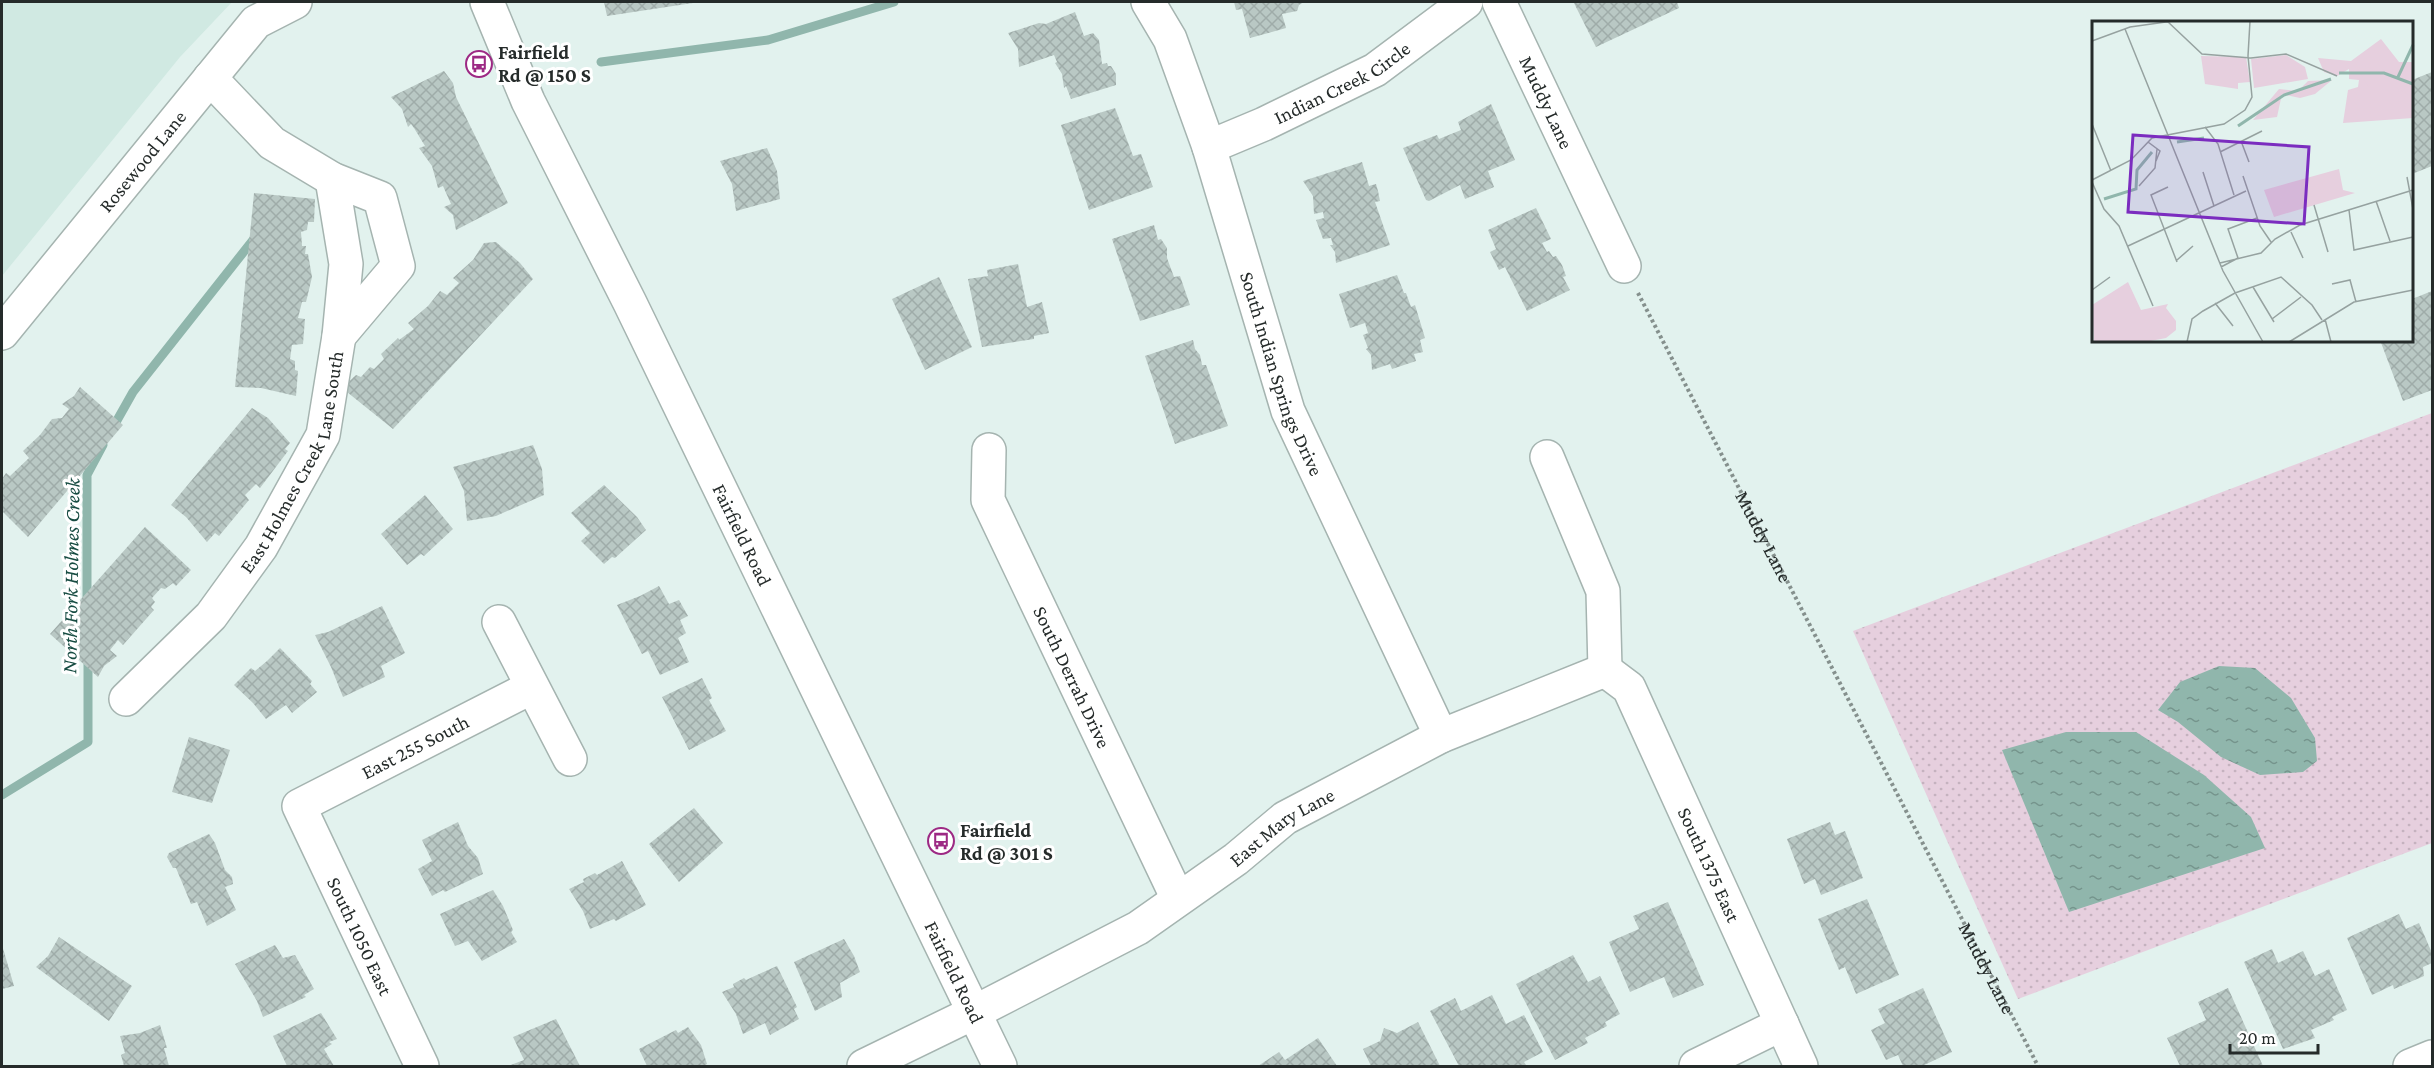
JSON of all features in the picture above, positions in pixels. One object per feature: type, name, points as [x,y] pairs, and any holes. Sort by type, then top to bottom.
[{"type":"street","name":"Rosewood Lane","points":[[2,333],[256,22],[295,2]]},
{"type":"street","name":"Fairfield Road","points":[[487,2],[528,101],[630,303],[1000,1066]]},
{"type":"street","name":"South Indian Springs Drive","points":[[1148,2],[1170,39],[1209,147],[1288,411],[1441,736]]},
{"type":"street","name":"Indian Creek Circle","points":[[1209,147],[1264,124],[1375,70],[1466,2]]},
{"type":"street","name":"Muddy Lane","points":[[1499,2],[1624,266]]},
{"type":"street","points":[[210,78],[272,143],[332,179],[380,198],[398,266],[339,336]]},
{"type":"street","name":"East Holmes Creek Lane South","points":[[126,699],[211,616],[261,547],[323,435],[339,336],[346,264],[332,179]]},
{"type":"street","name":"South Derrah Drive","points":[[989,450],[988,500],[1178,899]]},
{"type":"street","points":[[1547,457],[1603,591],[1605,670]]},
{"type":"street","points":[[499,622],[570,759]]},
{"type":"street","name":"East Mary Lane","points":[[864,1066],[1138,928],[1236,859],[1285,818],[1441,736],[1605,670]]},
{"type":"street","name":"South 1375 East","points":[[1605,670],[1629,688],[1801,1066]]},
{"type":"street","name":"East 255 South","points":[[299,806],[532,687]]},
{"type":"street","name":"South 1050 East","points":[[299,806],[422,1066]]},
{"type":"street","points":[[1696,1066],[1782,1024]]},
{"type":"street","points":[[2410,1066],[2433,1057]]},
{"type":"path","name":"Muddy Lane","points":[[1624,266],[2038,1066]]},
{"type":"shaded area","points":[[2,2],[232,2],[180,57],[2,276]]},
{"type":"shaded area","points":[[2432,413],[2432,843],[2018,999],[1853,631]]},
{"type":"water","points":[[2219,666],[2255,668],[2291,698],[2315,738],[2317,761],[2303,772],[2260,775],[2221,757],[2178,722],[2158,710],[2180,682]]},
{"type":"water","points":[[2066,732],[2136,732],[2204,775],[2251,817],[2265,848],[2069,912],[2002,750]]},
{"type":"building","points":[[604,2],[693,2],[693,3],[607,16]]},
{"type":"building","points":[[1234,2],[1304,2],[1299,5],[1297,11],[1282,14],[1286,28],[1250,38],[1242,9],[1236,10]]},
{"type":"building","points":[[1677,2],[1679,8],[1596,47],[1574,3]]},
{"type":"building","points":[[1075,12],[1084,36],[1093,33],[1099,40],[1102,64],[1107,63],[1111,66],[1116,74],[1116,85],[1071,99],[1066,86],[1064,88],[1062,74],[1055,63],[1057,62],[1054,55],[1019,67],[1018,49],[1008,33],[1039,23],[1046,24]]},
{"type":"building","points":[[444,71],[453,83],[456,97],[508,203],[456,230],[453,215],[444,207],[451,204],[443,186],[438,188],[432,166],[419,148],[425,146],[411,124],[408,127],[402,109],[391,97]]},
{"type":"building","points":[[2432,72],[2432,166],[2413,174],[2413,80]]},
{"type":"building","points":[[1491,104],[1515,160],[1488,171],[1494,187],[1465,199],[1460,185],[1429,201],[1426,200],[1403,148],[1437,135],[1439,139],[1461,130],[1458,122]]},
{"type":"building","points":[[1115,108],[1133,156],[1141,154],[1153,187],[1089,210],[1061,125]]},
{"type":"building","points":[[767,148],[777,171],[780,199],[736,211],[732,184],[720,161]]},
{"type":"building","points":[[1362,162],[1369,186],[1376,184],[1380,201],[1375,202],[1390,245],[1336,263],[1335,252],[1330,245],[1333,245],[1331,238],[1323,239],[1316,220],[1324,218],[1323,212],[1314,214],[1313,196],[1303,181]]},
{"type":"building","points":[[254,193],[315,199],[314,222],[308,222],[307,230],[301,232],[302,246],[306,246],[305,254],[308,254],[312,277],[306,302],[302,302],[298,318],[305,319],[303,344],[292,345],[290,359],[295,361],[295,370],[298,371],[296,396],[261,388],[235,387]]},
{"type":"building","points":[[1536,208],[1551,239],[1542,243],[1547,252],[1549,251],[1553,257],[1556,256],[1562,265],[1566,276],[1563,277],[1570,290],[1527,311],[1505,267],[1499,270],[1490,252],[1496,249],[1488,230]]},
{"type":"building","points":[[1154,225],[1158,240],[1161,239],[1167,248],[1167,258],[1174,277],[1180,276],[1190,305],[1140,321],[1112,239]]},
{"type":"building","points":[[496,242],[520,263],[533,279],[393,429],[342,388],[356,375],[361,377],[370,367],[374,369],[384,359],[381,354],[398,338],[399,340],[414,329],[408,323],[428,306],[440,291],[447,295],[459,283],[453,278],[473,260],[484,243]]},
{"type":"building","points":[[1018,264],[1027,307],[1042,302],[1049,333],[1034,336],[1034,339],[982,347],[968,279],[988,276],[987,270]]},
{"type":"building","points":[[1397,275],[1411,307],[1415,305],[1425,338],[1420,340],[1423,352],[1414,354],[1416,361],[1392,369],[1390,364],[1372,370],[1371,355],[1366,349],[1368,348],[1363,335],[1368,333],[1365,323],[1350,328],[1339,294]]},
{"type":"building","points":[[939,277],[972,347],[925,370],[892,299]]},
{"type":"building","points":[[2432,291],[2432,390],[2403,401],[2381,342],[2413,342],[2413,299]]},
{"type":"building","points":[[1193,340],[1202,365],[1206,365],[1228,426],[1175,444],[1145,356]]},
{"type":"building","points":[[80,387],[123,425],[28,537],[2,511],[2,479],[6,473],[10,476],[29,458],[23,451],[40,435],[52,419],[62,418],[69,409],[62,404],[74,396]]},
{"type":"building","points":[[252,408],[268,418],[290,443],[285,449],[288,451],[260,488],[256,484],[245,495],[249,500],[219,536],[215,533],[207,542],[186,517],[171,505]]},
{"type":"building","points":[[533,445],[542,469],[544,495],[496,516],[467,521],[464,491],[453,467]]},
{"type":"building","points":[[604,485],[637,517],[646,530],[615,558],[612,557],[604,564],[581,541],[590,533],[571,513]]},
{"type":"building","points":[[425,495],[453,529],[424,556],[421,554],[407,565],[381,534]]},
{"type":"building","points":[[145,527],[191,570],[176,586],[173,583],[165,589],[161,588],[152,598],[155,602],[151,607],[154,610],[123,645],[118,640],[110,650],[117,656],[104,666],[98,677],[50,634]]},
{"type":"building","points":[[659,586],[669,604],[679,600],[688,616],[680,620],[686,633],[678,638],[689,662],[660,675],[648,651],[642,654],[617,605]]},
{"type":"building","points":[[382,606],[405,653],[381,666],[385,677],[343,697],[315,635],[328,632]]},
{"type":"building","points":[[280,648],[312,681],[310,684],[317,692],[292,713],[286,705],[266,719],[234,685],[251,668],[255,671]]},
{"type":"building","points":[[702,678],[712,698],[709,700],[726,731],[689,750],[662,697]]},
{"type":"building","points":[[189,737],[230,750],[212,803],[172,792]]},
{"type":"building","points":[[694,808],[723,843],[679,882],[649,844]]},
{"type":"building","points":[[458,822],[468,846],[478,858],[483,874],[432,896],[418,869],[432,861],[422,840]]},
{"type":"building","points":[[1830,822],[1835,835],[1845,831],[1863,878],[1821,895],[1815,879],[1804,884],[1787,839]]},
{"type":"building","points":[[209,834],[215,843],[225,870],[232,877],[233,884],[225,887],[236,910],[207,926],[197,902],[191,904],[176,868],[173,868],[167,857],[169,853]]},
{"type":"building","points":[[622,861],[646,905],[616,921],[614,919],[590,929],[583,911],[569,889],[584,882],[583,879],[595,873],[597,875]]},
{"type":"building","points":[[493,890],[503,906],[513,930],[511,932],[517,942],[482,961],[468,941],[455,946],[440,914]]},
{"type":"building","points":[[1867,899],[1899,975],[1856,994],[1845,967],[1839,970],[1818,919]]},
{"type":"building","points":[[1668,902],[1704,985],[1673,998],[1664,977],[1630,992],[1609,942],[1639,929],[1633,916]]},
{"type":"building","points":[[2399,914],[2406,929],[2419,923],[2432,953],[2432,963],[2423,967],[2424,976],[2394,989],[2393,985],[2372,995],[2347,938]]},
{"type":"building","points":[[59,937],[132,986],[109,1021],[36,967],[48,956]]},
{"type":"building","points":[[844,939],[860,972],[840,983],[842,997],[815,1011],[794,962]]},
{"type":"building","points":[[2,945],[14,986],[2,989]]},
{"type":"building","points":[[275,945],[283,958],[295,955],[314,989],[304,995],[306,997],[263,1017],[257,1001],[235,964]]},
{"type":"building","points":[[2272,949],[2278,963],[2303,951],[2315,976],[2329,969],[2347,1010],[2332,1017],[2334,1020],[2311,1030],[2315,1038],[2283,1049],[2244,962]]},
{"type":"building","points":[[1573,955],[1588,982],[1600,976],[1620,1014],[1605,1022],[1607,1026],[1585,1038],[1588,1043],[1555,1060],[1516,984]]},
{"type":"building","points":[[777,966],[797,1007],[794,1009],[799,1019],[770,1035],[765,1023],[743,1034],[736,1014],[722,992],[734,987],[733,984],[744,978],[746,980]]},
{"type":"building","points":[[1923,988],[1952,1052],[1922,1066],[1903,1066],[1898,1055],[1886,1060],[1871,1030],[1885,1023],[1878,1009]]},
{"type":"building","points":[[2228,988],[2263,1066],[2180,1066],[2167,1038],[2206,1020],[2198,1002]]},
{"type":"building","points":[[1492,995],[1506,1024],[1524,1015],[1543,1052],[1524,1062],[1526,1065],[1523,1066],[1459,1066],[1430,1011],[1455,998],[1461,1011]]},
{"type":"building","points":[[321,1013],[337,1039],[329,1042],[332,1044],[324,1049],[334,1066],[287,1066],[273,1036]]},
{"type":"building","points":[[556,1019],[580,1066],[508,1066],[524,1060],[513,1037]]},
{"type":"building","points":[[1418,1022],[1440,1066],[1371,1066],[1363,1049],[1380,1041],[1384,1028],[1397,1033]]},
{"type":"building","points":[[160,1025],[167,1048],[164,1048],[169,1066],[124,1066],[121,1055],[125,1053],[120,1036],[140,1033]]},
{"type":"building","points":[[688,1027],[701,1045],[707,1064],[703,1066],[647,1066],[639,1049],[676,1030],[678,1033]]},
{"type":"building","points":[[1318,1038],[1337,1066],[1258,1066],[1279,1052],[1285,1060]]},
{"type":"waterway","name":"North Fork Holmes Creek","points":[[601,62],[768,40],[894,2]]},
{"type":"waterway","name":"North Fork Holmes Creek","points":[[111,431],[133,392],[257,235]]},
{"type":"waterway","name":"North Fork Holmes Creek","points":[[87,604],[87,475],[103,445]]},
{"type":"waterway","points":[[2,795],[88,742],[88,657]]},
{"type":"place","name":"Fairfield Rd @ 150 S","points":[[479,64]]},
{"type":"place","name":"Fairfield Rd @ 301 S","points":[[941,841]]}]
